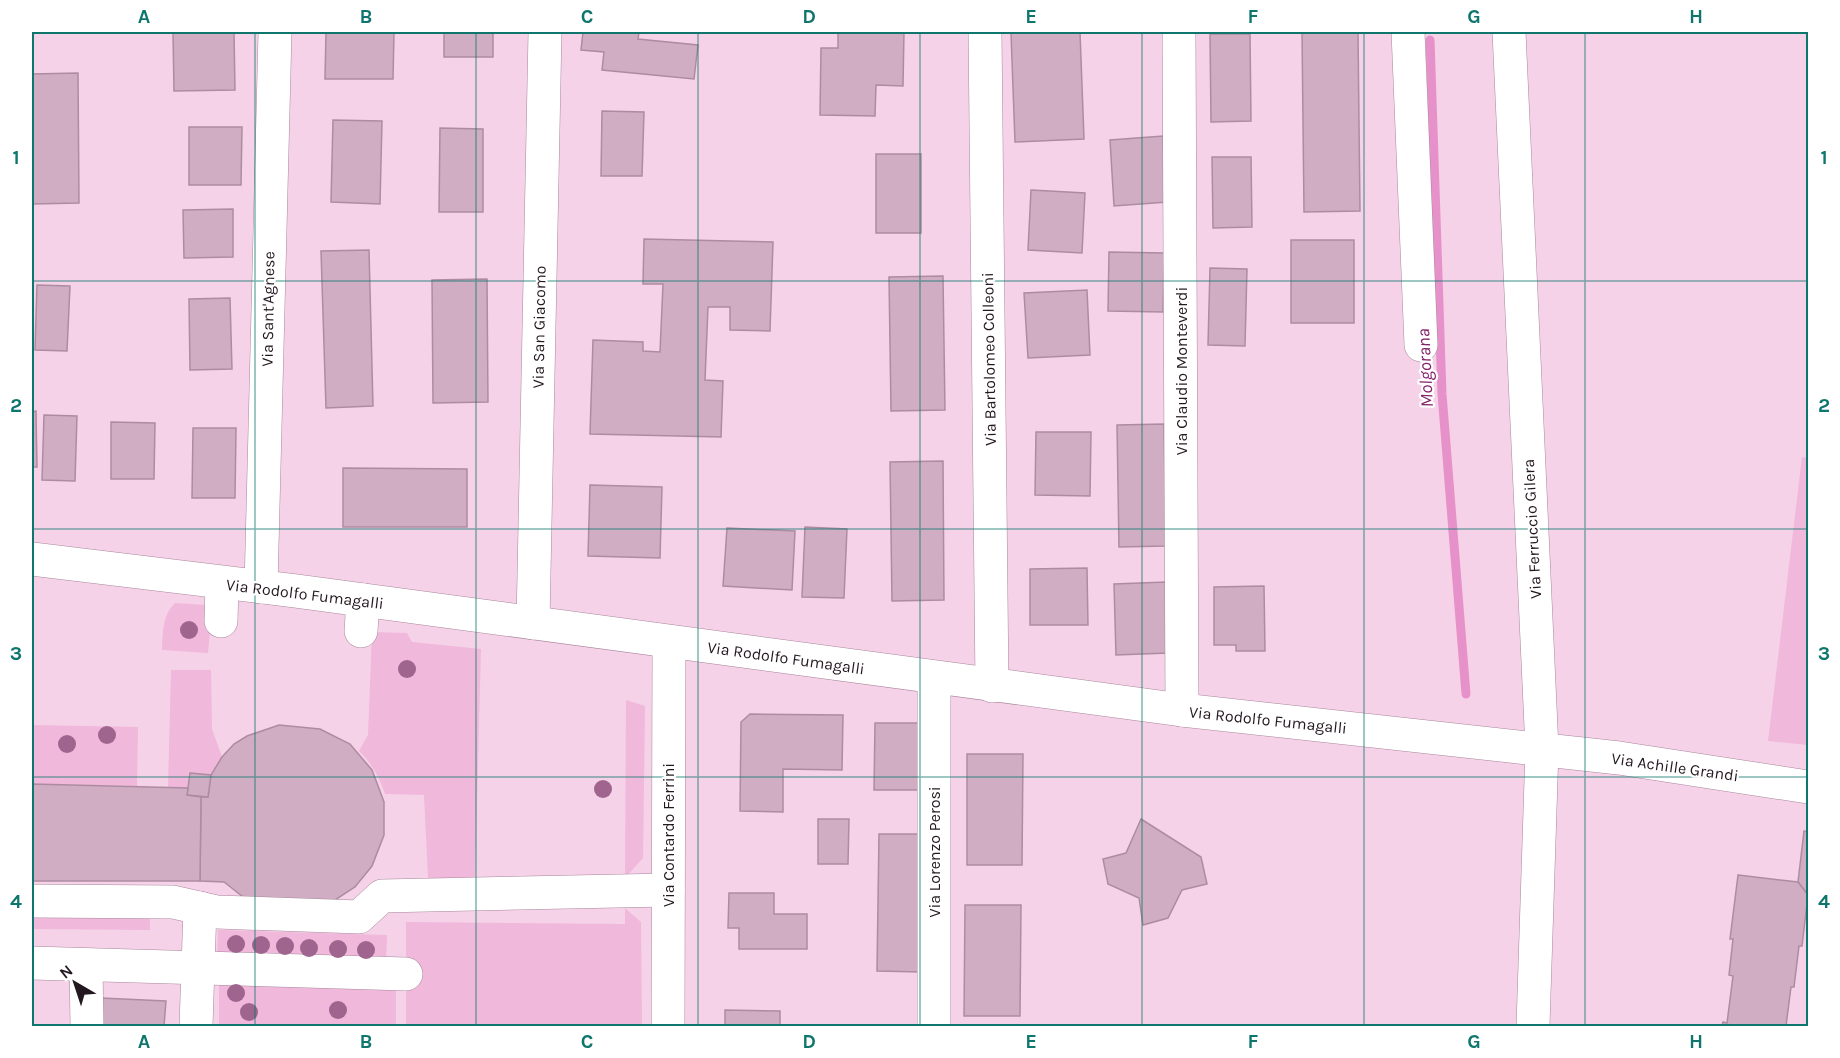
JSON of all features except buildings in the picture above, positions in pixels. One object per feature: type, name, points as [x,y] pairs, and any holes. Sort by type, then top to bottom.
[{"type":"street","name":"Via Sant'Agnese","points":[[261,588],[275,32]]},
{"type":"street","name":"Via San Giacomo","points":[[533,623],[545,32]]},
{"type":"street","name":"Via Bartolomeo Colleoni","points":[[985,32],[992,686]]},
{"type":"street","name":"Via Claudio Monteverdi","points":[[1179,32],[1182,710]]},
{"type":"street","points":[[1408,32],[1421,345]]},
{"type":"street","name":"Via Ferruccio Gilera","points":[[1509,32],[1542,749],[1533,1026]]},
{"type":"street","name":"Via Rodolfo Fumagalli","points":[[32,559],[261,588],[362,616],[533,623],[1182,710],[1542,749]]},
{"type":"street","points":[[221,621],[222,584]]},
{"type":"street","name":"Via Contardo Ferrini","points":[[668,1026],[669,643]]},
{"type":"street","name":"Via Lorenzo Perosi","points":[[934,678],[934,1026]]},
{"type":"street","name":"Via Achille Grandi","points":[[1542,749],[1809,787]]},
{"type":"street","points":[[32,901],[172,902],[217,912],[359,917],[382,896],[668,890]]},
{"type":"street","points":[[196,1026],[200,908]]},
{"type":"street","points":[[32,963],[406,974]]},
{"type":"street","points":[[86,965],[87,1026]]},
{"type":"shaded area","points":[[1802,457],[1808,458],[1808,745],[1768,741]]},
{"type":"shaded area","points":[[175,603],[206,605],[211,620],[208,653],[162,650],[165,619]]},
{"type":"shaded area","points":[[372,632],[407,633],[412,642],[481,649],[475,878],[428,878],[424,795],[385,794],[375,771],[359,751],[368,735]]},
{"type":"shaded area","points":[[171,670],[211,670],[212,729],[222,757],[211,775],[190,773],[188,788],[168,787]]},
{"type":"shaded area","points":[[626,700],[645,706],[643,858],[625,878]]},
{"type":"shaded area","points":[[32,725],[138,727],[137,786],[32,784]]},
{"type":"shaded area","points":[[625,908],[641,922],[642,1026],[406,1026],[406,922],[625,924]]},
{"type":"shaded area","points":[[32,915],[150,917],[150,930],[32,929]]},
{"type":"shaded area","points":[[218,930],[387,935],[386,964],[217,960]]},
{"type":"shaded area","points":[[219,984],[396,987],[396,1026],[219,1026]]},
{"type":"waterway","name":"Molgorana","points":[[1430,40],[1442,394],[1466,694]]}]
